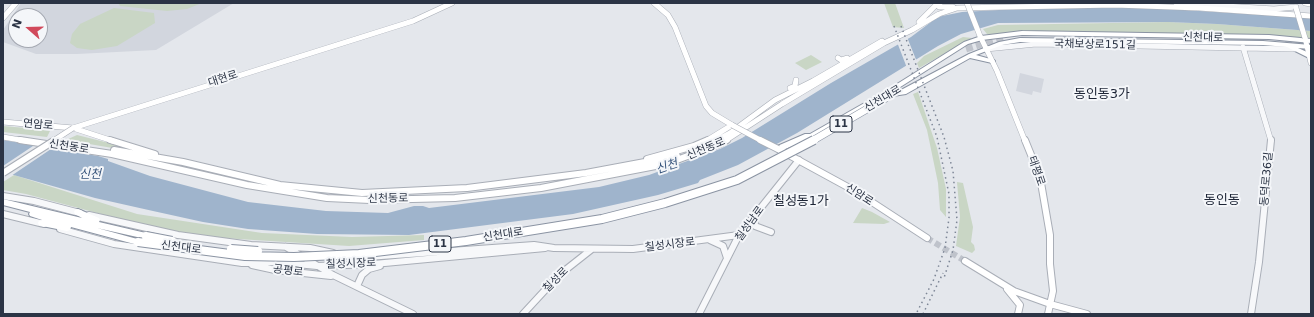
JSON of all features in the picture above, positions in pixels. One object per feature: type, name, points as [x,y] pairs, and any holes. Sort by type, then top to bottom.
[{"type":"highway","points":[[903,92],[967,51],[980,37],[1003,39],[1284,41],[1309,46]]},
{"type":"highway","points":[[888,94],[967,51],[986,49],[1003,39]]},
{"type":"highway","points":[[1284,41],[1297,50],[1309,46]]},
{"type":"highway","points":[[967,51],[992,61]]},
{"type":"highway","name":"신천대로","points":[[3,207],[120,234],[148,233],[175,242],[248,251],[294,252],[345,250],[419,242],[602,215],[663,199],[735,176],[794,147],[967,51]]},
{"type":"highway","points":[[888,94],[918,90]]},
{"type":"highway","name":"신천대로","points":[[3,202],[120,234],[138,242],[246,256],[294,257],[352,255],[466,241],[602,219],[665,203],[737,180],[796,150],[888,94]]},
{"type":"highway","points":[[778,149],[818,131]]},
{"type":"highway","points":[[78,212],[120,234]]},
{"type":"highway","points":[[42,223],[120,234]]},
{"type":"main road","points":[[3,18],[10,5],[16,3]]},
{"type":"main road","name":"대현로","points":[[3,173],[73,128],[413,21],[452,3]]},
{"type":"main road","points":[[617,167],[694,146],[716,136],[732,125],[712,113],[706,106],[675,27],[668,15],[654,3]]},
{"type":"main road","points":[[922,22],[939,3],[938,5],[940,6],[958,6]]},
{"type":"main road","name":"태평로","points":[[967,3],[1040,177],[1050,235],[1050,264],[1053,287],[1048,314]]},
{"type":"main road","name":"신천동로","points":[[922,22],[938,11],[958,6],[1059,3]]},
{"type":"main road","name":"신천동로","points":[[1112,3],[1305,12],[1311,14]]},
{"type":"main road","points":[[1305,3],[1310,4]]},
{"type":"main road","name":"신천동로","points":[[3,133],[183,162],[280,185],[362,194],[467,188],[586,173],[666,160],[691,152],[730,133],[775,100],[922,22],[952,9],[967,7],[1123,5],[1311,14]]},
{"type":"main road","points":[[1296,6],[1309,46],[1311,63]]},
{"type":"main road","points":[[813,81],[814,77],[837,64],[836,58],[843,60],[864,48],[873,49]]},
{"type":"main road","name":"신천동로","points":[[3,137],[119,155],[247,185],[288,193],[327,198],[370,200],[455,198],[507,193],[548,187],[666,164],[695,154],[735,136],[782,104],[873,49]]},
{"type":"main road","points":[[753,115],[774,97],[795,86],[796,80]]},
{"type":"main road","name":"연암로","points":[[3,122],[73,128]]},
{"type":"main road","name":"신암로","points":[[732,125],[855,191],[927,238]]},
{"type":"main road","points":[[73,128],[183,162]]},
{"type":"main road","points":[[507,193],[504,189],[505,186],[571,177],[586,173]]},
{"type":"main road","points":[[362,194],[402,194],[453,191],[458,193],[455,198]]},
{"type":"main road","points":[[965,261],[1014,291],[1050,304],[1087,314]]},
{"type":"main road","points":[[1003,284],[1020,305],[1018,314]]},
{"type":"street","points":[[1176,3],[1274,9],[1296,6]]},
{"type":"street","name":"국채보상로151길","points":[[986,49],[1036,44],[1205,46],[1297,50]]},
{"type":"street","name":"동덕로36길","points":[[1243,47],[1271,138],[1259,262],[1251,314]]},
{"type":"street","name":"칠성남로","points":[[698,314],[739,235],[799,160]]},
{"type":"street","name":"칠성시장로","points":[[3,196],[34,201],[78,212],[148,233],[251,245],[310,248],[349,256],[368,257],[534,245],[554,248]]},
{"type":"street","name":"칠성시장로","points":[[3,214],[42,223],[114,244],[242,263],[276,262],[317,266],[390,262],[554,248],[633,249],[643,253],[654,247],[739,235]]},
{"type":"street","points":[[754,216],[755,226],[771,232]]},
{"type":"street","points":[[708,240],[723,246],[727,253],[727,260]]},
{"type":"street","points":[[276,262],[283,260],[288,255],[285,247]]},
{"type":"street","name":"공평로","points":[[285,247],[334,276],[358,286],[413,314]]},
{"type":"street","name":"칠성로","points":[[523,314],[559,275],[592,249]]},
{"type":"street","points":[[358,286],[359,279],[369,269],[390,262]]},
{"type":"street","name":"공평로","points":[[242,263],[275,270],[334,276]]},
{"type":"shaded area","points":[[21,3],[234,3],[156,50],[77,54],[36,54],[20,48],[48,48],[48,8],[18,8]]},
{"type":"shaded area","points":[[8,22],[8,44],[3,42],[3,30]]},
{"type":"shaded area","points":[[1020,73],[1044,79],[1041,93],[1033,91],[1032,95],[1016,91]]},
{"type":"green space","points":[[118,3],[202,3],[187,9],[167,11],[120,6]]},
{"type":"green space","points":[[884,3],[895,3],[904,28],[893,27]]},
{"type":"green space","points":[[114,8],[154,13],[155,23],[117,46],[92,50],[77,48],[70,43],[72,34],[80,24]]},
{"type":"green space","points":[[1168,22],[1311,31],[1311,39],[1282,36],[1052,31],[990,35],[983,29],[998,25]]},
{"type":"green space","points":[[963,37],[972,38],[919,68],[917,63],[924,56]]},
{"type":"green space","points":[[811,55],[822,62],[806,70],[795,63]]},
{"type":"green space","points":[[918,92],[937,148],[946,189],[946,217],[940,210],[938,183],[927,130],[913,94]]},
{"type":"green space","points":[[3,126],[50,131],[47,137],[3,132]]},
{"type":"green space","points":[[77,135],[153,154],[153,155],[66,140]]},
{"type":"green space","points":[[14,175],[137,214],[262,233],[352,237],[424,235],[424,240],[349,246],[191,236],[127,221],[26,194],[3,190],[3,182]]},
{"type":"green space","points":[[957,182],[963,183],[973,227],[971,242],[974,245],[975,250],[972,253],[956,246],[960,217]]},
{"type":"green space","points":[[862,208],[890,222],[884,224],[853,223]]},
{"type":"water","name":"신천","points":[[1054,7],[1136,7],[1311,18],[1311,31],[1168,22],[998,23],[961,34],[938,46],[797,133],[738,165],[700,180],[698,183],[658,195],[573,214],[409,235],[317,234],[248,229],[203,222],[95,198],[3,172],[3,140],[98,156],[150,176],[248,202],[326,211],[388,213],[414,206],[429,208],[599,187],[649,175],[720,149],[742,138],[831,83],[911,37],[935,19],[942,16],[962,12]]},
{"type":"pier","points":[[907,37],[917,62],[907,68],[897,42]]},
{"type":"pier","points":[[36,144],[54,147],[11,176],[3,174],[3,166]]},
{"type":"tunnel","points":[[966,49],[1004,37]]},
{"type":"tunnel","points":[[1285,42],[1311,45]]},
{"type":"tunnel","points":[[927,238],[965,261]]},
{"type":"railway","points":[[894,26],[937,137],[949,194],[949,218],[945,248],[934,279],[916,314]]},
{"type":"railway","points":[[901,26],[944,137],[953,171],[957,220],[953,250],[944,278]]},
{"type":"railway","points":[[923,314],[943,273]]},
{"type":"district","name":"동인동3가","points":[[1102,95]]},
{"type":"district","name":"동인동","points":[[1222,201]]},
{"type":"district","name":"칠성동1가","points":[[801,202]]}]
